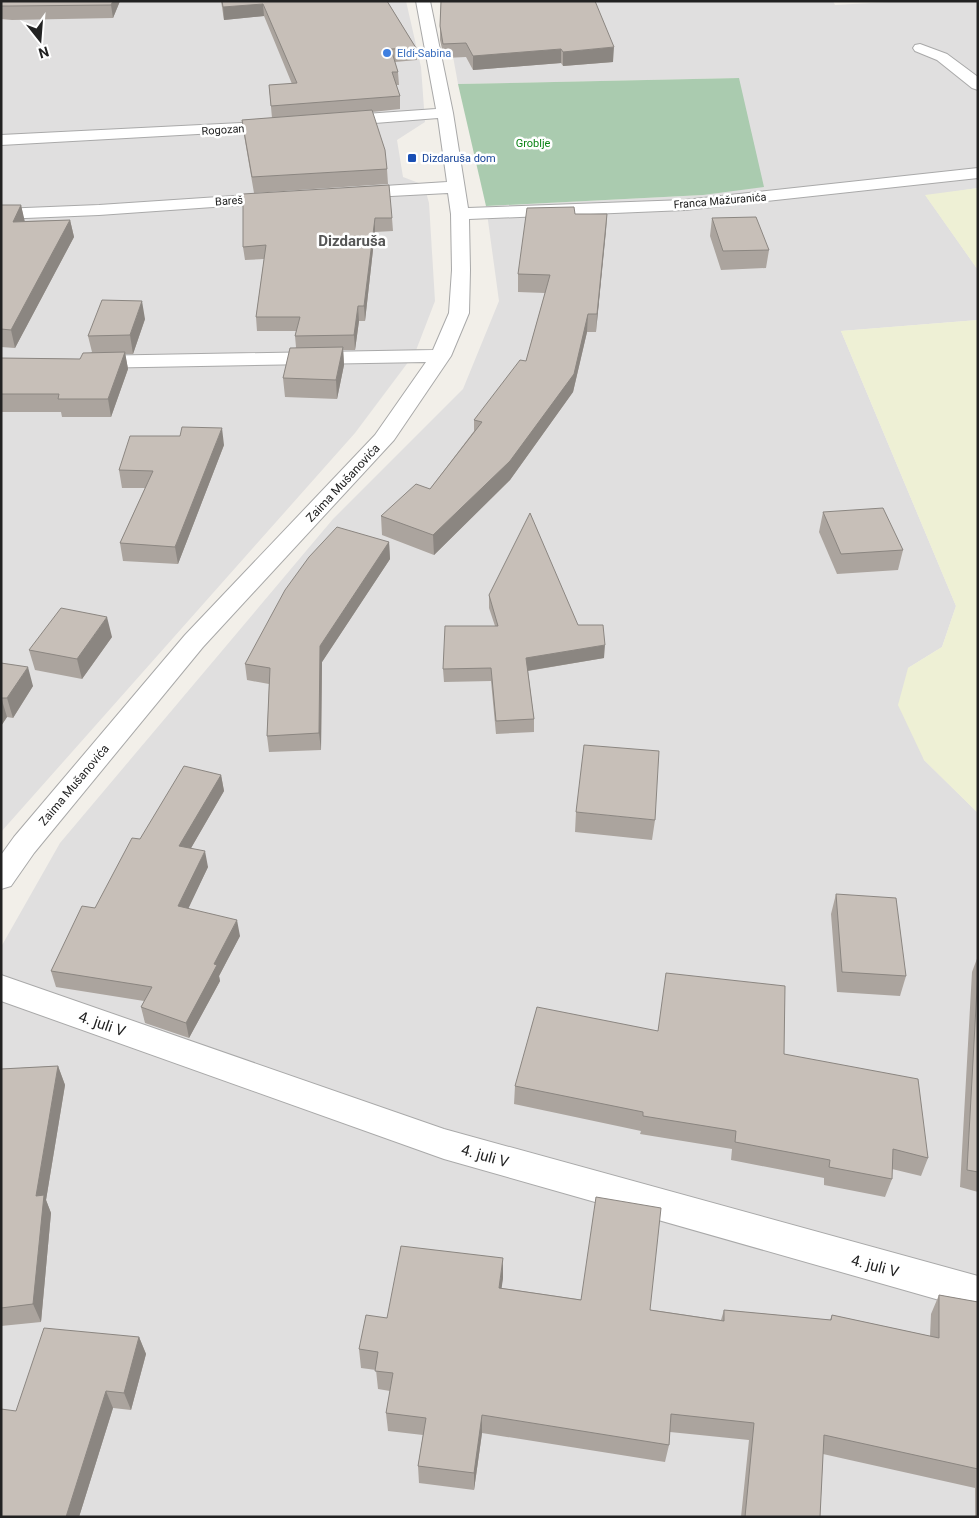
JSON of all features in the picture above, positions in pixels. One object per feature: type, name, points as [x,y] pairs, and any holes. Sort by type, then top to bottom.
[{"type":"street","name":"Zaima Mušanovića","points":[[1,878],[24,845],[194,641],[383,440],[441,356],[458,313],[462,270],[460,214],[444,113],[423,1]]},
{"type":"street","points":[[920,48],[942,57],[978,85]]},
{"type":"street","points":[[319,123],[444,113]]},
{"type":"street","name":"Rogozan","points":[[1,140],[223,130],[290,125]]},
{"type":"street","name":"Franca Mažuranića","points":[[460,214],[684,205],[978,173]]},
{"type":"street","points":[[337,194],[456,186]]},
{"type":"street","name":"Bareš","points":[[1,214],[99,210],[298,197]]},
{"type":"street","points":[[71,362],[441,356]]},
{"type":"street","name":"4. juli V","points":[[1,988],[444,1144],[978,1294]]},
{"type":"shaded area","points":[[1,1],[406,1],[421,67],[425,122],[397,140],[403,177],[424,185],[429,203],[435,301],[415,353],[355,433],[1,832]]},
{"type":"shaded area","points":[[443,1],[833,1],[835,5],[906,1],[978,1],[978,188],[926,196],[978,270],[978,320],[841,331],[956,606],[942,647],[908,668],[924,760],[978,813],[978,1517],[1,1517],[1,947],[60,843],[333,519],[463,389],[499,301],[486,206],[703,195],[739,78],[458,84]]},
{"type":"green space","name":"Groblje","points":[[739,78],[764,187],[703,195],[486,206],[458,84]]},
{"type":"green space","points":[[978,188],[978,270],[925,195]]},
{"type":"green space","points":[[978,320],[978,813],[924,760],[898,705],[908,668],[942,647],[956,606],[841,331]]},
{"type":"building","points":[[1,1],[113,1],[111,5],[1,6]]},
{"type":"building","points":[[222,1],[387,1],[416,48],[391,49],[398,72],[392,72],[400,96],[271,106],[269,85],[297,83],[263,4],[223,7]]},
{"type":"building","points":[[441,1],[595,1],[614,47],[563,52],[561,49],[473,56],[466,43],[443,44],[440,26]]},
{"type":"building","points":[[372,110],[385,150],[387,169],[252,177],[242,120]]},
{"type":"building","points":[[389,185],[392,218],[375,218],[364,306],[358,306],[354,335],[295,336],[300,317],[256,317],[266,245],[243,247],[243,194]]},
{"type":"building","points":[[1,205],[21,205],[13,222],[70,220],[11,330],[1,329]]},
{"type":"building","points":[[574,207],[575,214],[607,214],[597,314],[588,314],[574,374],[510,461],[433,535],[381,516],[416,484],[430,489],[482,422],[474,420],[520,360],[526,361],[550,275],[518,274],[527,208]]},
{"type":"building","points":[[756,217],[769,250],[723,251],[712,218]]},
{"type":"building","points":[[102,300],[142,301],[130,335],[88,336]]},
{"type":"building","points":[[343,347],[336,380],[283,378],[290,348]]},
{"type":"building","points":[[125,352],[108,399],[58,399],[59,394],[1,394],[1,358],[80,359],[83,353]]},
{"type":"building","points":[[182,427],[222,428],[175,547],[120,543],[153,471],[119,470],[130,436],[180,436]]},
{"type":"building","points":[[883,508],[903,550],[841,554],[823,512]]},
{"type":"building","points":[[530,513],[578,625],[603,625],[605,645],[526,658],[534,719],[496,721],[491,668],[443,669],[445,626],[498,626],[489,595]]},
{"type":"building","points":[[337,527],[389,542],[320,646],[319,733],[267,736],[270,668],[245,664],[285,590],[309,557]]},
{"type":"building","points":[[61,608],[107,617],[77,659],[29,650]]},
{"type":"building","points":[[1,663],[28,667],[7,698],[1,698]]},
{"type":"building","points":[[584,745],[659,751],[655,820],[576,812]]},
{"type":"building","points":[[184,766],[221,775],[179,846],[205,851],[178,906],[237,920],[214,964],[217,965],[186,1023],[141,1007],[152,987],[51,971],[82,906],[95,908],[132,838],[140,839]]},
{"type":"building","points":[[836,894],[896,898],[906,976],[842,972]]},
{"type":"building","points":[[978,970],[978,1172],[967,1170]]},
{"type":"building","points":[[666,973],[785,986],[784,1054],[918,1079],[928,1158],[893,1149],[892,1179],[829,1167],[830,1160],[735,1142],[736,1131],[643,1116],[643,1112],[515,1086],[537,1007],[658,1031]]},
{"type":"building","points":[[58,1066],[36,1196],[44,1195],[33,1304],[1,1308],[1,1069]]},
{"type":"building","points":[[596,1197],[661,1208],[650,1310],[724,1321],[724,1310],[831,1320],[832,1315],[939,1338],[939,1295],[978,1302],[978,1469],[824,1435],[820,1517],[745,1517],[754,1423],[671,1414],[669,1445],[482,1415],[474,1473],[418,1466],[426,1418],[386,1413],[393,1373],[375,1371],[378,1352],[359,1349],[366,1315],[387,1318],[401,1246],[503,1258],[499,1288],[581,1300]]},
{"type":"building","points":[[44,1328],[139,1337],[124,1393],[106,1391],[66,1517],[1,1517],[1,1409],[16,1411]]},
{"type":"place","name":"Eldi-Sabina","points":[[387,53]]},
{"type":"place","name":"Dizdaruša dom","points":[[412,158]]},
{"type":"district","name":"Dizdaruša","points":[[352,241]]}]
